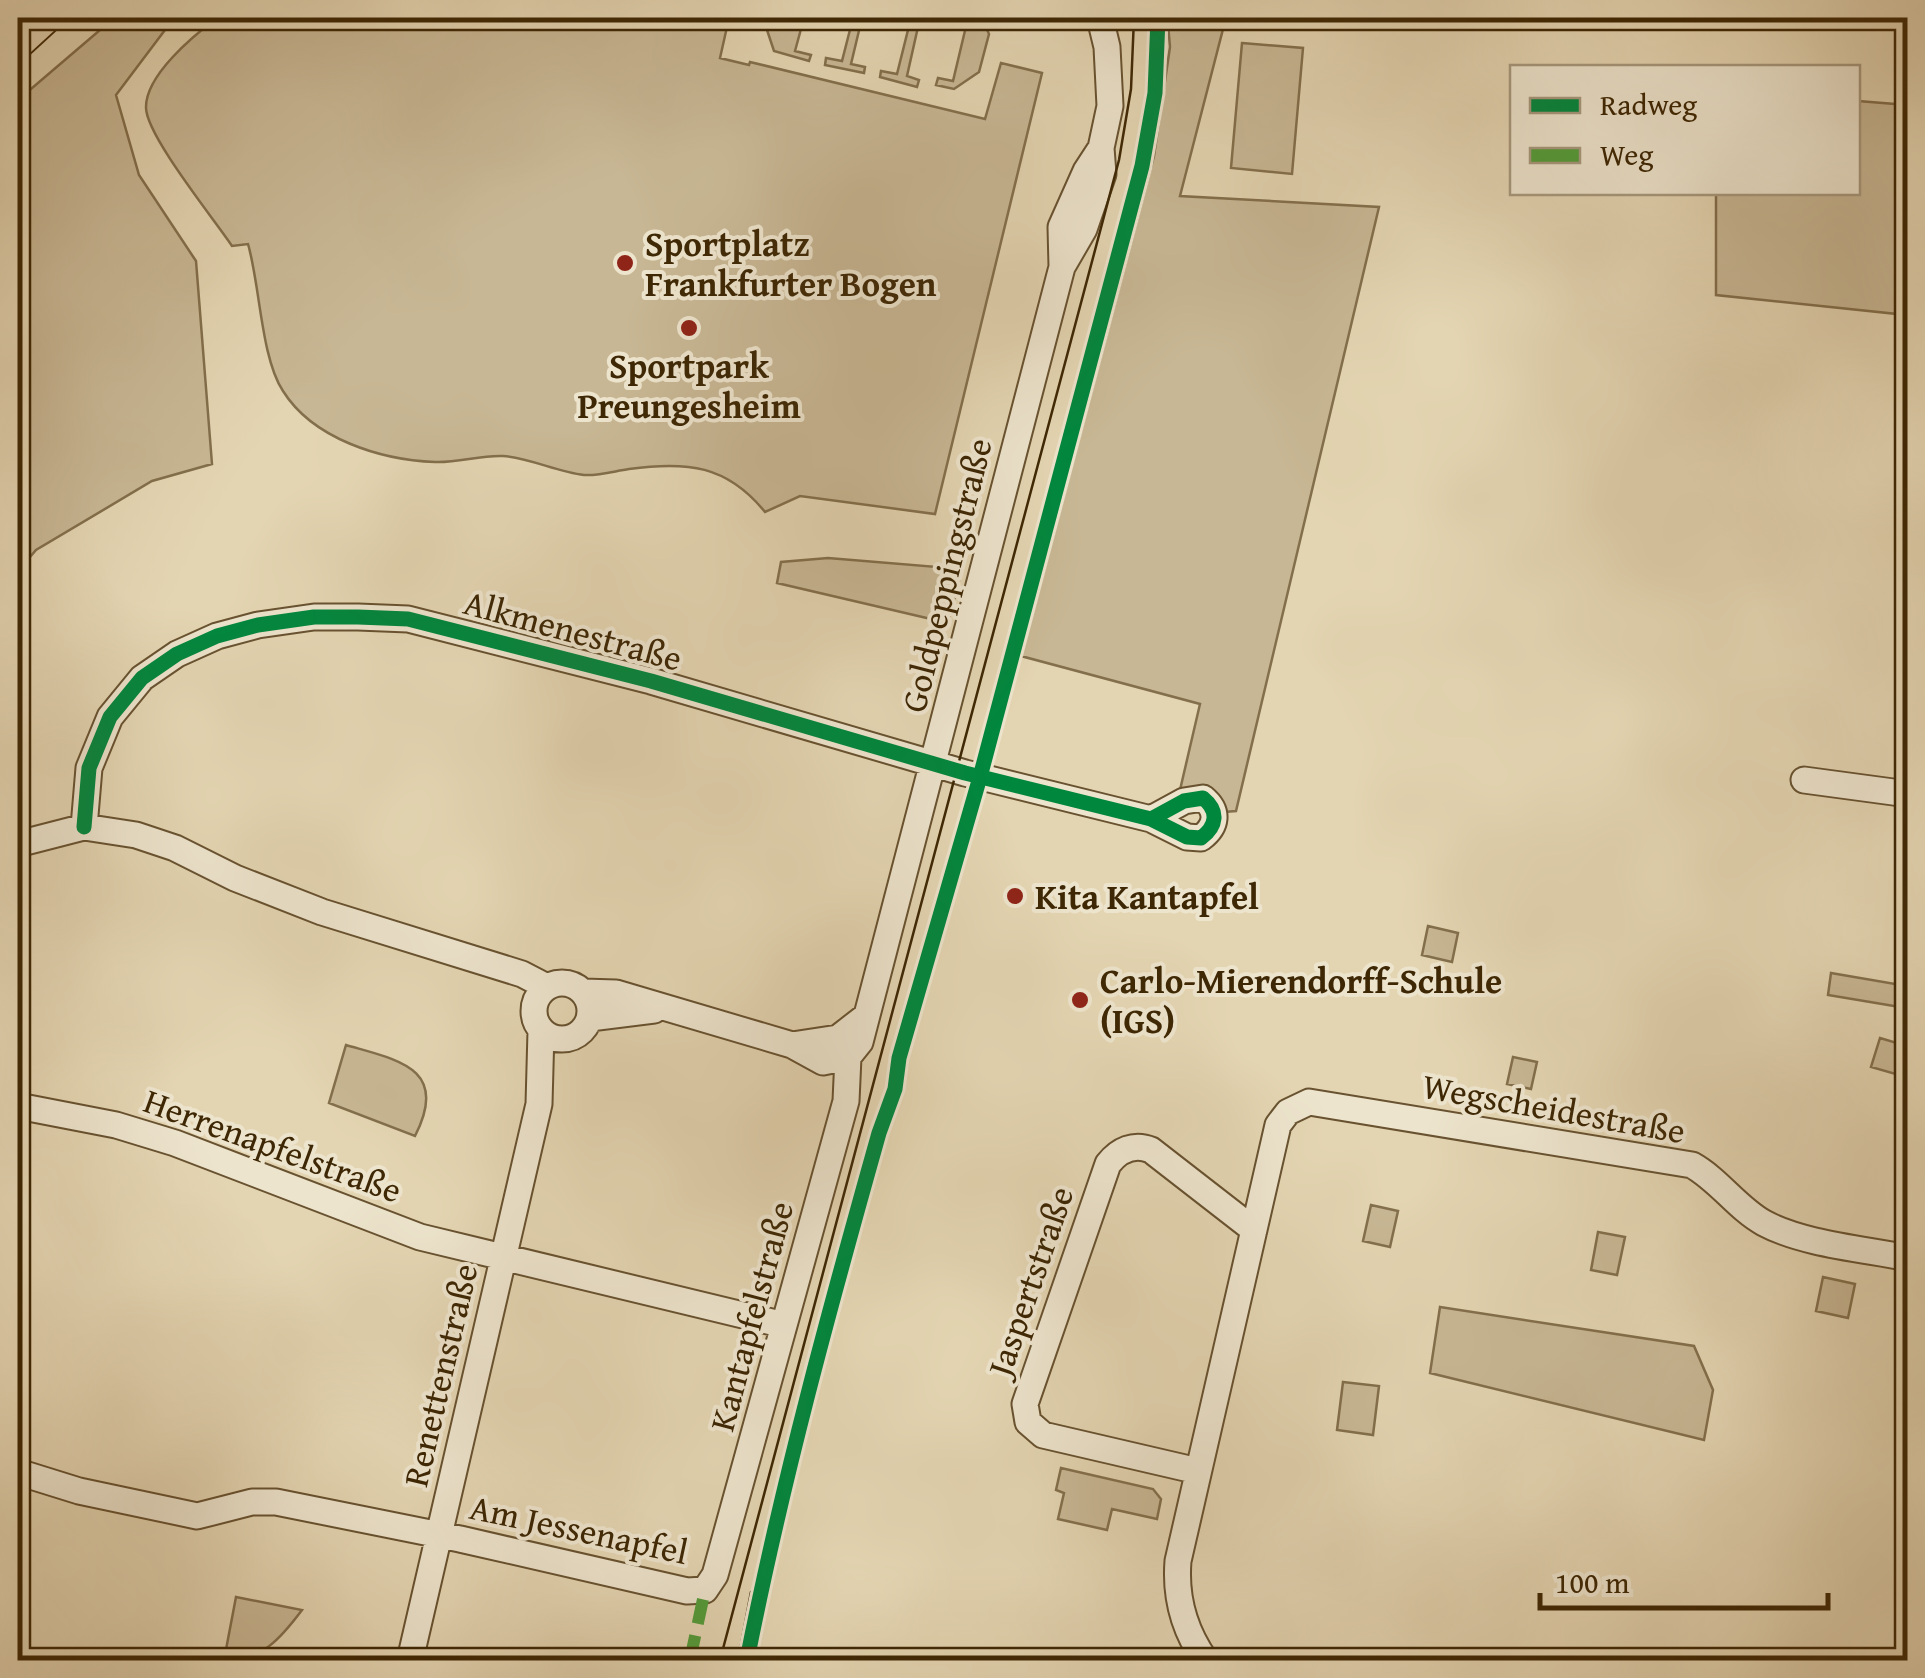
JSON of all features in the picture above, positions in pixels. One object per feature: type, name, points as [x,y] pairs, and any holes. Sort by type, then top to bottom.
[{"type":"highway","points":[[18,40],[42,18]]},
{"type":"street","name":"Goldpeppingstraße","points":[[848,1056],[860,1042],[1062,267],[1084,230],[1103,174],[1101,148],[1110,106],[1100,18]]},
{"type":"street","name":"Alkmenestraße","points":[[84,827],[89,768],[110,716],[142,678],[177,654],[217,636],[314,617],[408,619],[442,627],[768,713],[933,764],[1151,819]]},
{"type":"street","points":[[1804,780],[1908,794]]},
{"type":"street","points":[[18,844],[84,827],[136,835],[174,848],[235,878],[322,912],[522,974],[561,1040],[584,1030],[590,1018],[590,1004],[583,992]]},
{"type":"street","points":[[540,1008],[562,982],[583,992],[616,993],[792,1045],[823,1062],[848,1056]]},
{"type":"street","name":"Renettenstraße","points":[[410,1660],[539,1104],[540,1008]]},
{"type":"street","points":[[590,1018],[670,1009]]},
{"type":"street","points":[[792,1045],[838,1038],[865,1017]]},
{"type":"street","name":"Renettenstraße","points":[[539,1104],[572,1038]]},
{"type":"street","name":"Kantapfelstraße","points":[[705,1590],[716,1575],[846,1101],[848,1056]]},
{"type":"street","name":"Wegscheidestraße","points":[[1254,1230],[1278,1125],[1288,1112],[1309,1102],[1692,1165],[1712,1176],[1761,1221],[1786,1232],[1908,1258]]},
{"type":"street","name":"Herrenapfelstraße","points":[[18,1106],[116,1125],[160,1138],[420,1237],[784,1324]]},
{"type":"street","name":"Jaspertstraße","points":[[1198,1471],[1044,1435],[1028,1422],[1024,1404],[1108,1164],[1122,1150],[1151,1150],[1254,1230]]},
{"type":"street","points":[[1204,1660],[1189,1635],[1179,1606],[1178,1562],[1254,1230]]},
{"type":"street","name":"Am Jessenapfel","points":[[18,1472],[79,1491],[198,1516],[252,1502],[276,1502],[439,1534],[687,1591],[705,1590]]},
{"type":"shaded area","points":[[114,18],[174,18],[116,95],[139,175],[196,261],[212,464],[152,481],[36,550],[18,571],[18,100]]},
{"type":"shaded area","name":"Sportplatz Frankfurter Bogen","points":[[217,18],[729,18],[720,58],[985,119],[1001,63],[1042,73],[935,514],[800,496],[765,512],[736,484],[704,470],[669,466],[584,475],[503,456],[444,462],[414,460],[350,444],[312,422],[296,408],[276,377],[265,341],[248,244],[232,246],[168,156],[149,120],[148,95],[162,70]]},
{"type":"shaded area","points":[[763,18],[804,18],[795,51],[811,55],[809,61],[774,51]]},
{"type":"shaded area","points":[[853,18],[862,18],[851,64],[865,67],[864,73],[825,65],[826,58],[842,61]]},
{"type":"shaded area","points":[[911,18],[920,18],[907,76],[919,80],[917,87],[880,77],[881,71],[897,74]]},
{"type":"shaded area","points":[[968,18],[982,18],[989,34],[979,72],[954,89],[936,85],[938,78],[953,81]]},
{"type":"shaded area","points":[[1168,24],[1223,29],[1180,196],[1379,207],[1236,811],[1224,812],[1180,790],[1200,704],[1021,656],[1154,156],[1170,47]]},
{"type":"shaded area","points":[[1242,43],[1303,48],[1292,174],[1231,168]]},
{"type":"shaded area","points":[[1860,101],[1907,105],[1907,315],[1716,295],[1716,195],[1860,195]]},
{"type":"shaded area","points":[[828,558],[962,569],[948,623],[777,583],[781,562]]},
{"type":"shaded area","points":[[1428,926],[1458,933],[1452,962],[1422,955]]},
{"type":"shaded area","points":[[1831,973],[1907,986],[1906,1008],[1828,995]]},
{"type":"shaded area","points":[[1880,1038],[1907,1046],[1899,1075],[1871,1067]]},
{"type":"shaded area","points":[[346,1045],[400,1062],[422,1081],[426,1095],[424,1113],[415,1136],[329,1103]]},
{"type":"shaded area","points":[[1513,1057],[1537,1062],[1531,1089],[1507,1084]]},
{"type":"shaded area","points":[[1371,1205],[1398,1211],[1390,1247],[1363,1241]]},
{"type":"shaded area","points":[[1598,1232],[1625,1237],[1617,1275],[1591,1270]]},
{"type":"shaded area","points":[[1823,1277],[1855,1284],[1848,1318],[1816,1311]]},
{"type":"shaded area","points":[[1440,1307],[1694,1346],[1713,1390],[1704,1440],[1430,1373]]},
{"type":"shaded area","points":[[1343,1382],[1379,1386],[1373,1435],[1337,1430]]},
{"type":"shaded area","points":[[1061,1468],[1153,1489],[1161,1499],[1157,1519],[1112,1509],[1107,1530],[1058,1519],[1064,1493],[1056,1490]]},
{"type":"shaded area","points":[[236,1597],[302,1610],[260,1652],[224,1660]]},
{"type":"tram line","points":[[720,1660],[1119,160],[1131,89],[1134,18]]},
{"type":"tram line","points":[[738,1660],[751,1592]]},
{"type":"marked path","points":[[690,1660],[705,1590]]},
{"type":"cycle path","points":[[747,1660],[825,1329],[879,1133],[895,1089],[899,1058],[980,777],[1142,166],[1155,93],[1158,18]]},
{"type":"cycle path","points":[[84,827],[89,768],[110,717],[142,678],[177,654],[217,636],[314,617],[408,619],[651,681],[965,773],[1151,819],[1187,837],[1201,838],[1210,829],[1214,813],[1203,798],[1184,801],[1151,819]]},
{"type":"place","name":"Sportplatz Frankfurter Bogen","points":[[625,263]]},
{"type":"place","name":"Sportpark Preungesheim","points":[[689,328]]},
{"type":"place","name":"Kita Kantapfel","points":[[1015,896]]},
{"type":"place","name":"Carlo-Mierendorff-Schule (IGS)","points":[[1080,1000]]}]
